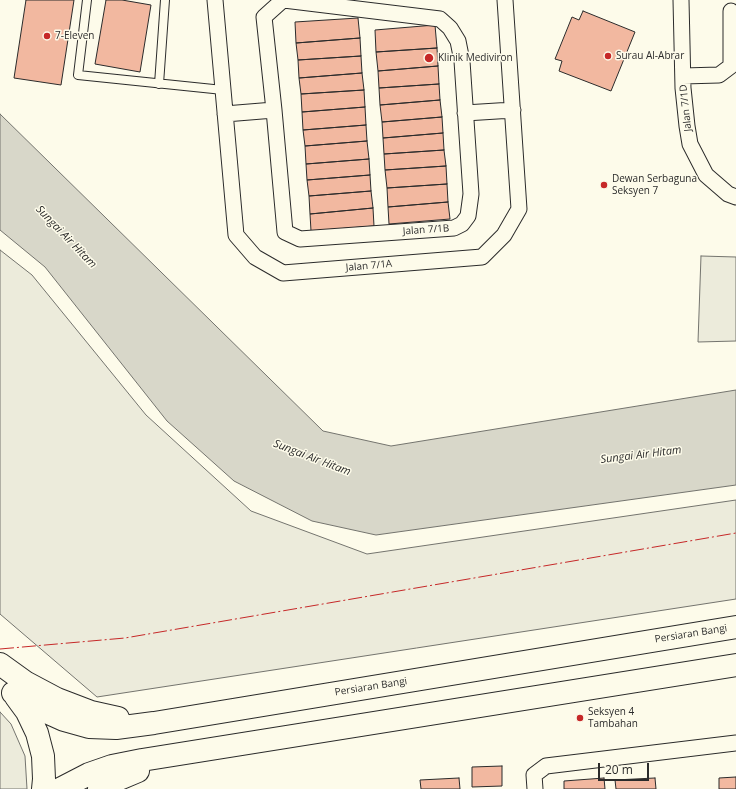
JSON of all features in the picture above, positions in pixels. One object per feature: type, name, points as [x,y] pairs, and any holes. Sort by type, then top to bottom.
[{"type":"main road","name":"Persiaran Bangi","points":[[6,686],[33,706],[48,714],[76,724],[103,729],[154,723],[736,627]]},
{"type":"main road","points":[[0,664],[25,682],[57,699],[91,712],[128,720],[154,723]]},
{"type":"main road","points":[[60,789],[89,774],[112,766],[142,760],[736,665]]},
{"type":"main road","points":[[6,686],[27,712],[37,733],[43,756],[43,789]]},
{"type":"main road","points":[[100,789],[105,785],[133,773],[198,752]]},
{"type":"street","name":"Jalan 7/1A","points":[[215,0],[236,235],[255,257],[283,273],[482,257],[504,235],[519,209],[505,0]]},
{"type":"street","name":"Jalan 7/1B","points":[[283,0],[440,19],[450,28],[458,41],[462,61],[471,194],[468,216],[462,224],[454,228],[300,239],[285,232],[274,110],[264,17],[283,0]]},
{"type":"street","name":"Jalan 7/1D","points":[[681,0],[683,76],[690,144],[706,174],[728,194],[736,197]]},
{"type":"street","points":[[683,76],[719,75],[731,66],[731,11]]},
{"type":"street","points":[[226,114],[274,110]]},
{"type":"street","points":[[465,113],[513,110]]},
{"type":"street","points":[[534,789],[534,775],[546,766],[736,743]]},
{"type":"lane","points":[[87,0],[78,75],[223,90]]},
{"type":"lane","points":[[159,84],[166,0]]},
{"type":"shaded area","points":[[0,250],[32,275],[146,415],[251,511],[367,554],[736,500],[736,599],[97,697],[0,614]]},
{"type":"shaded area","points":[[701,256],[736,257],[736,341],[698,342]]},
{"type":"shaded area","points":[[0,712],[11,724],[25,756],[27,789],[0,789]]},
{"type":"water","name":"Sungai Air Hitam","points":[[0,114],[323,431],[391,446],[736,390],[736,485],[376,535],[312,521],[234,481],[167,421],[45,267],[0,230]]},
{"type":"building","points":[[26,0],[74,0],[61,85],[14,78]]},
{"type":"building","points":[[106,0],[122,0],[151,5],[140,72],[95,64]]},
{"type":"building","points":[[583,11],[635,32],[611,91],[559,71],[562,61],[555,59],[572,17],[579,20]]},
{"type":"building","points":[[358,18],[360,38],[296,43],[295,22]]},
{"type":"building","points":[[435,25],[437,48],[376,52],[375,30]]},
{"type":"building","points":[[360,38],[361,56],[298,60],[296,43]]},
{"type":"building","points":[[437,48],[438,66],[378,71],[376,52]]},
{"type":"building","points":[[361,56],[362,73],[299,78],[298,60]]},
{"type":"building","points":[[438,66],[439,84],[379,88],[378,71]]},
{"type":"building","points":[[362,73],[364,90],[301,94],[299,78]]},
{"type":"building","points":[[439,84],[440,100],[380,105],[379,88]]},
{"type":"building","points":[[364,90],[365,107],[302,112],[301,94]]},
{"type":"building","points":[[440,100],[442,117],[382,122],[380,105]]},
{"type":"building","points":[[365,107],[366,125],[303,130],[302,112]]},
{"type":"building","points":[[442,117],[443,133],[383,138],[382,122]]},
{"type":"building","points":[[366,125],[367,141],[305,146],[303,130]]},
{"type":"building","points":[[443,133],[444,150],[384,154],[383,138]]},
{"type":"building","points":[[367,141],[369,159],[306,164],[305,146]]},
{"type":"building","points":[[444,150],[446,166],[385,170],[384,154]]},
{"type":"building","points":[[369,159],[370,175],[307,180],[306,164]]},
{"type":"building","points":[[446,166],[447,184],[387,188],[385,170]]},
{"type":"building","points":[[370,175],[371,191],[309,196],[307,180]]},
{"type":"building","points":[[447,184],[448,202],[388,207],[387,188]]},
{"type":"building","points":[[371,191],[373,208],[310,214],[309,196]]},
{"type":"building","points":[[448,202],[450,219],[389,224],[388,207]]},
{"type":"building","points":[[373,208],[374,226],[311,231],[310,214]]},
{"type":"building","points":[[502,766],[502,786],[472,787],[472,767]]},
{"type":"building","points":[[736,777],[736,789],[719,789],[719,778]]},
{"type":"building","points":[[459,778],[460,789],[421,789],[420,780]]},
{"type":"building","points":[[604,778],[605,789],[564,789],[564,781]]},
{"type":"building","points":[[655,778],[656,789],[616,789],[615,780]]},
{"type":"power","points":[[0,649],[125,638],[736,533]]},
{"type":"place","name":"7-Eleven","points":[[47,36]]},
{"type":"place","name":"Surau Al-Abrar","points":[[608,56]]},
{"type":"place","name":"Klinik Mediviron","points":[[429,58]]},
{"type":"place","name":"Dewan Serbaguna Seksyen 7","points":[[604,185]]},
{"type":"place","name":"Seksyen 4 Tambahan","points":[[580,718]]}]
